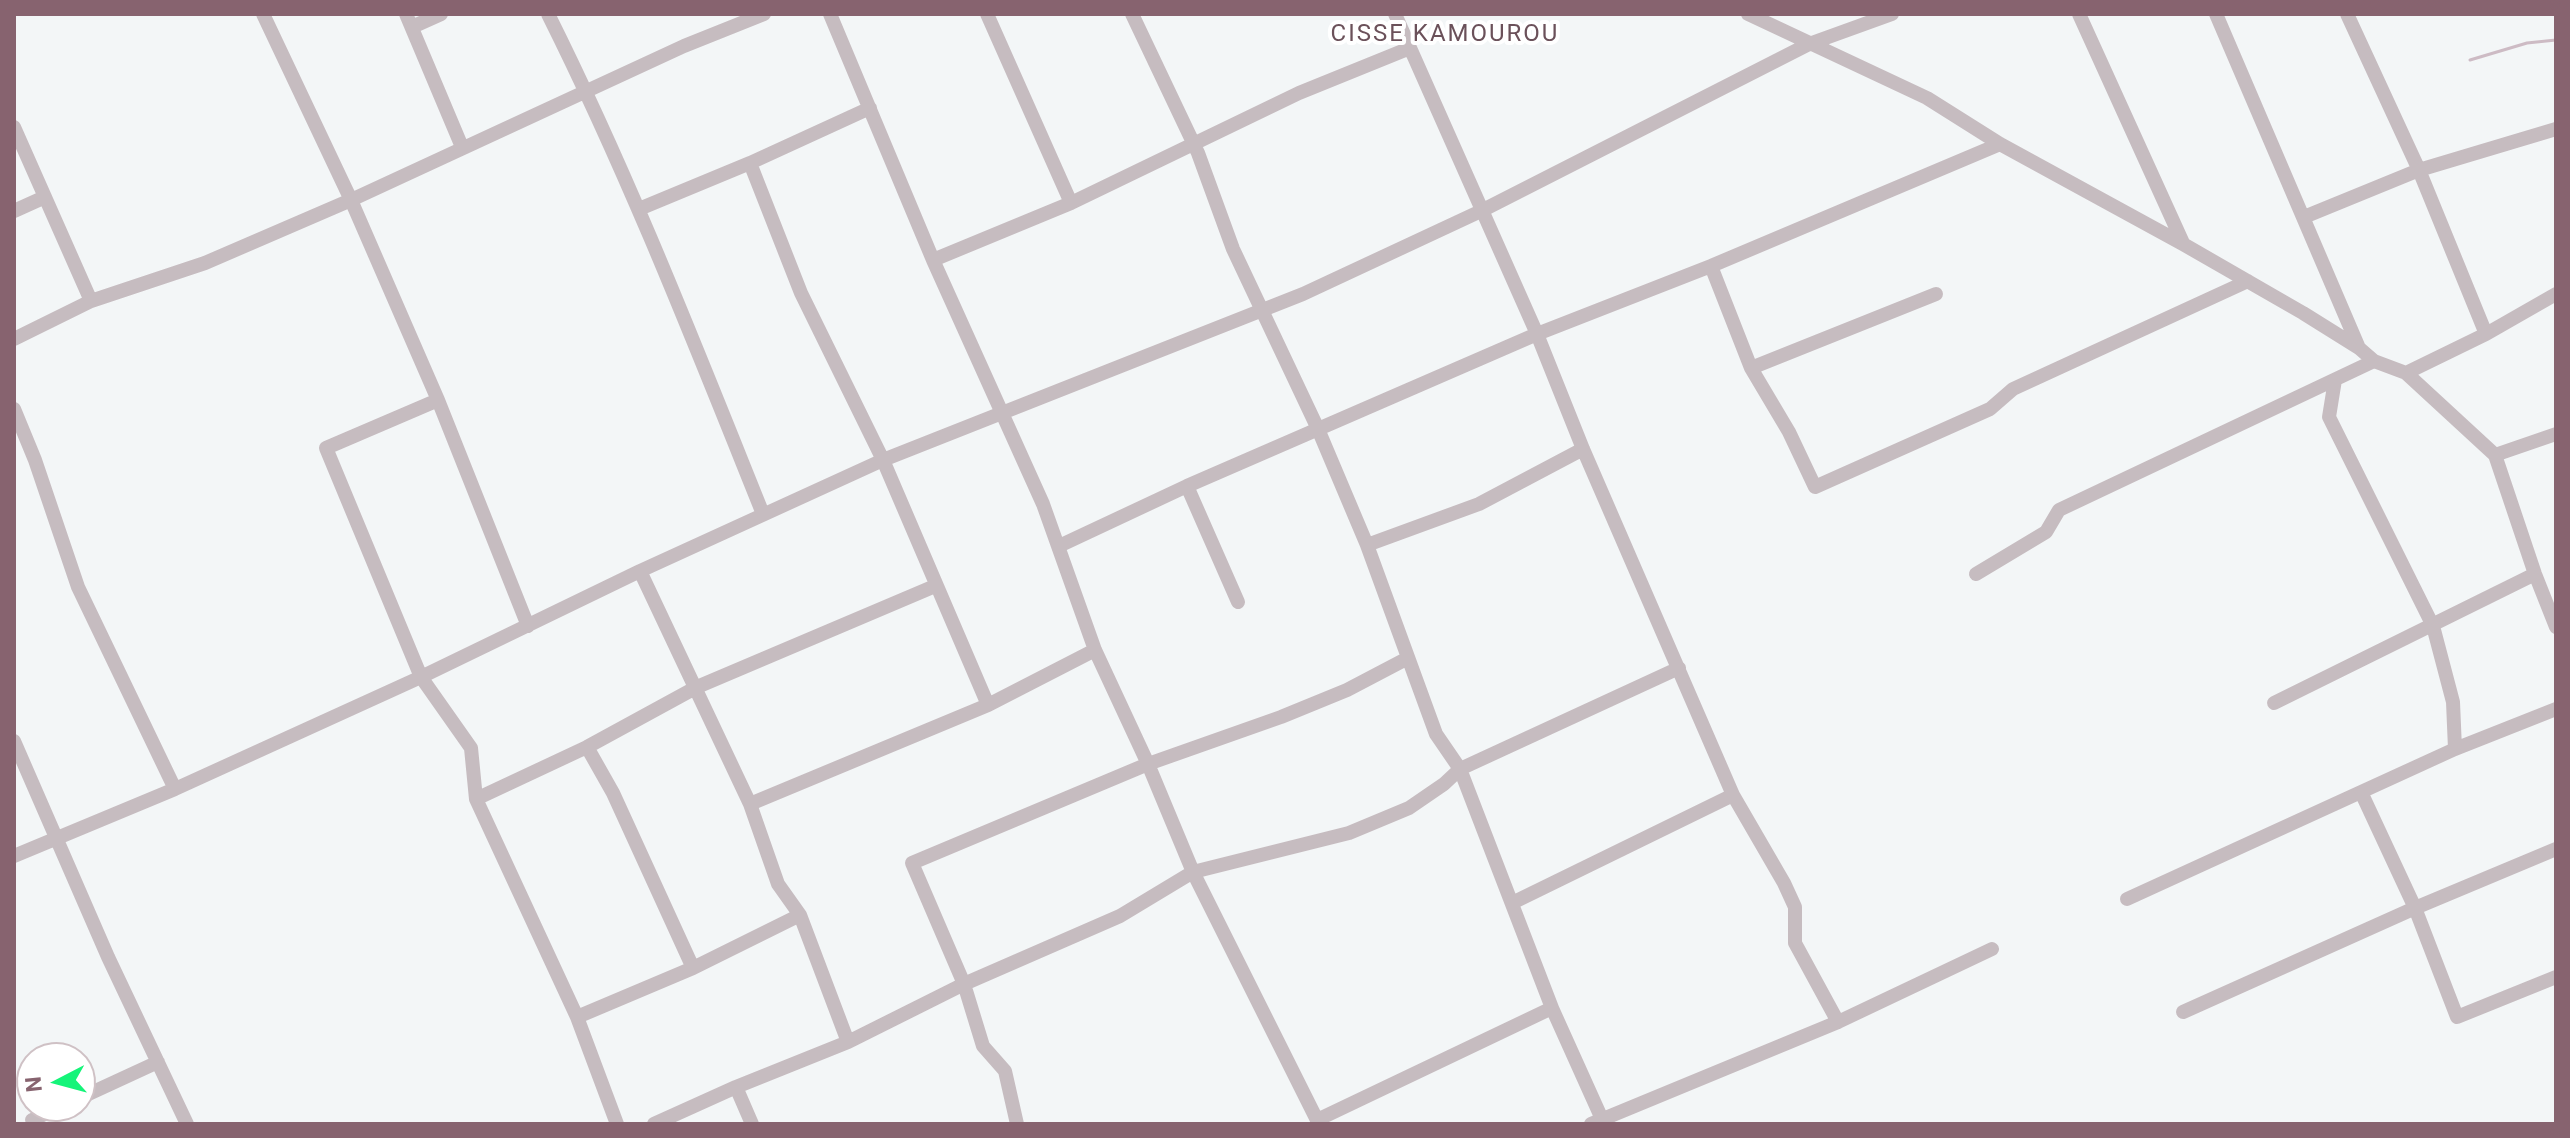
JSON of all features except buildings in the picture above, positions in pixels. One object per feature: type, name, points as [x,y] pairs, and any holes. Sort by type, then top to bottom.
[{"type":"street","points":[[263,14],[351,200],[438,400],[528,626]]},
{"type":"street","points":[[441,14],[409,20],[462,147]]},
{"type":"street","points":[[548,14],[639,209],[763,514]]},
{"type":"street","points":[[14,339],[91,301],[205,263],[351,200],[684,46],[764,14]]},
{"type":"street","points":[[830,14],[933,260],[1043,504],[1095,650],[1148,764],[1193,872],[1317,1122],[1552,1008]]},
{"type":"street","points":[[987,14],[1071,203]]},
{"type":"street","points":[[1132,14],[1193,143],[1233,249],[1318,429],[1367,545],[1436,734],[1460,769],[1597,1121],[1838,1022],[1992,949]]},
{"type":"street","points":[[1395,14],[1537,334],[1583,449],[1733,795],[1795,907],[1795,943],[1838,1022]]},
{"type":"street","points":[[1748,14],[1927,98],[2000,144],[2248,281],[2359,348],[2374,361],[2406,373],[2495,455],[2556,627]]},
{"type":"street","points":[[14,856],[175,789],[421,677],[640,571],[883,460],[1303,294],[1481,211],[1809,44],[1892,14]]},
{"type":"street","points":[[2079,14],[2183,244]]},
{"type":"street","points":[[2216,14],[2359,348]]},
{"type":"street","points":[[2347,14],[2419,170],[2486,334]]},
{"type":"street","points":[[933,260],[1071,203],[1299,93],[1410,48]]},
{"type":"street","points":[[639,209],[870,108]]},
{"type":"street","points":[[14,127],[91,301]]},
{"type":"street","points":[[2304,217],[2419,170],[2556,129]]},
{"type":"street","points":[[1059,546],[1187,486],[1537,334],[1711,266],[2000,144]]},
{"type":"street","points":[[750,163],[801,293],[883,460],[988,705]]},
{"type":"street","points":[[14,211],[45,197]]},
{"type":"street","points":[[1711,266],[1751,368],[1789,432],[1815,487],[1990,409],[2013,389],[2248,281]]},
{"type":"street","points":[[1751,368],[1936,294]]},
{"type":"street","points":[[2406,373],[2486,334],[2556,294]]},
{"type":"street","points":[[1976,574],[2046,532],[2059,510],[2374,361]]},
{"type":"street","points":[[2335,380],[2329,417],[2433,626],[2453,702],[2455,749]]},
{"type":"street","points":[[438,400],[326,448],[421,677],[471,748],[476,799],[577,1017],[617,1124]]},
{"type":"street","points":[[14,409],[35,460],[78,587],[175,789]]},
{"type":"street","points":[[2495,455],[2556,434]]},
{"type":"street","points":[[1367,545],[1479,504],[1583,449]]},
{"type":"street","points":[[1187,486],[1238,602]]},
{"type":"street","points":[[640,571],[750,804],[778,884],[800,915],[848,1042]]},
{"type":"street","points":[[2274,703],[2535,574]]},
{"type":"street","points":[[476,799],[587,747],[697,687],[935,586]]},
{"type":"street","points":[[750,804],[988,705],[1095,650]]},
{"type":"street","points":[[1017,1124],[1005,1071],[983,1046],[964,984],[912,863],[1148,764],[1347,690],[1408,658]]},
{"type":"street","points":[[654,1124],[848,1042],[964,984],[1120,916],[1193,872],[1349,833],[1409,808],[1460,769],[1679,668]]},
{"type":"street","points":[[2127,899],[2455,749],[2556,709]]},
{"type":"street","points":[[14,741],[108,957],[187,1124]]},
{"type":"street","points":[[587,747],[613,793],[693,968]]},
{"type":"street","points":[[2361,792],[2415,908],[2457,1017],[2556,977]]},
{"type":"street","points":[[1512,903],[1733,795]]},
{"type":"street","points":[[2183,1012],[2556,849]]},
{"type":"street","points":[[577,1017],[693,968],[800,915]]},
{"type":"street","points":[[96,1091],[158,1062]]},
{"type":"street","points":[[736,1087],[752,1124]]},
{"type":"waterway","points":[[2470,60],[2527,43],[2556,40]]},
{"type":"district","name":"CISSE KAMOUROU","points":[[1445,35]]}]
